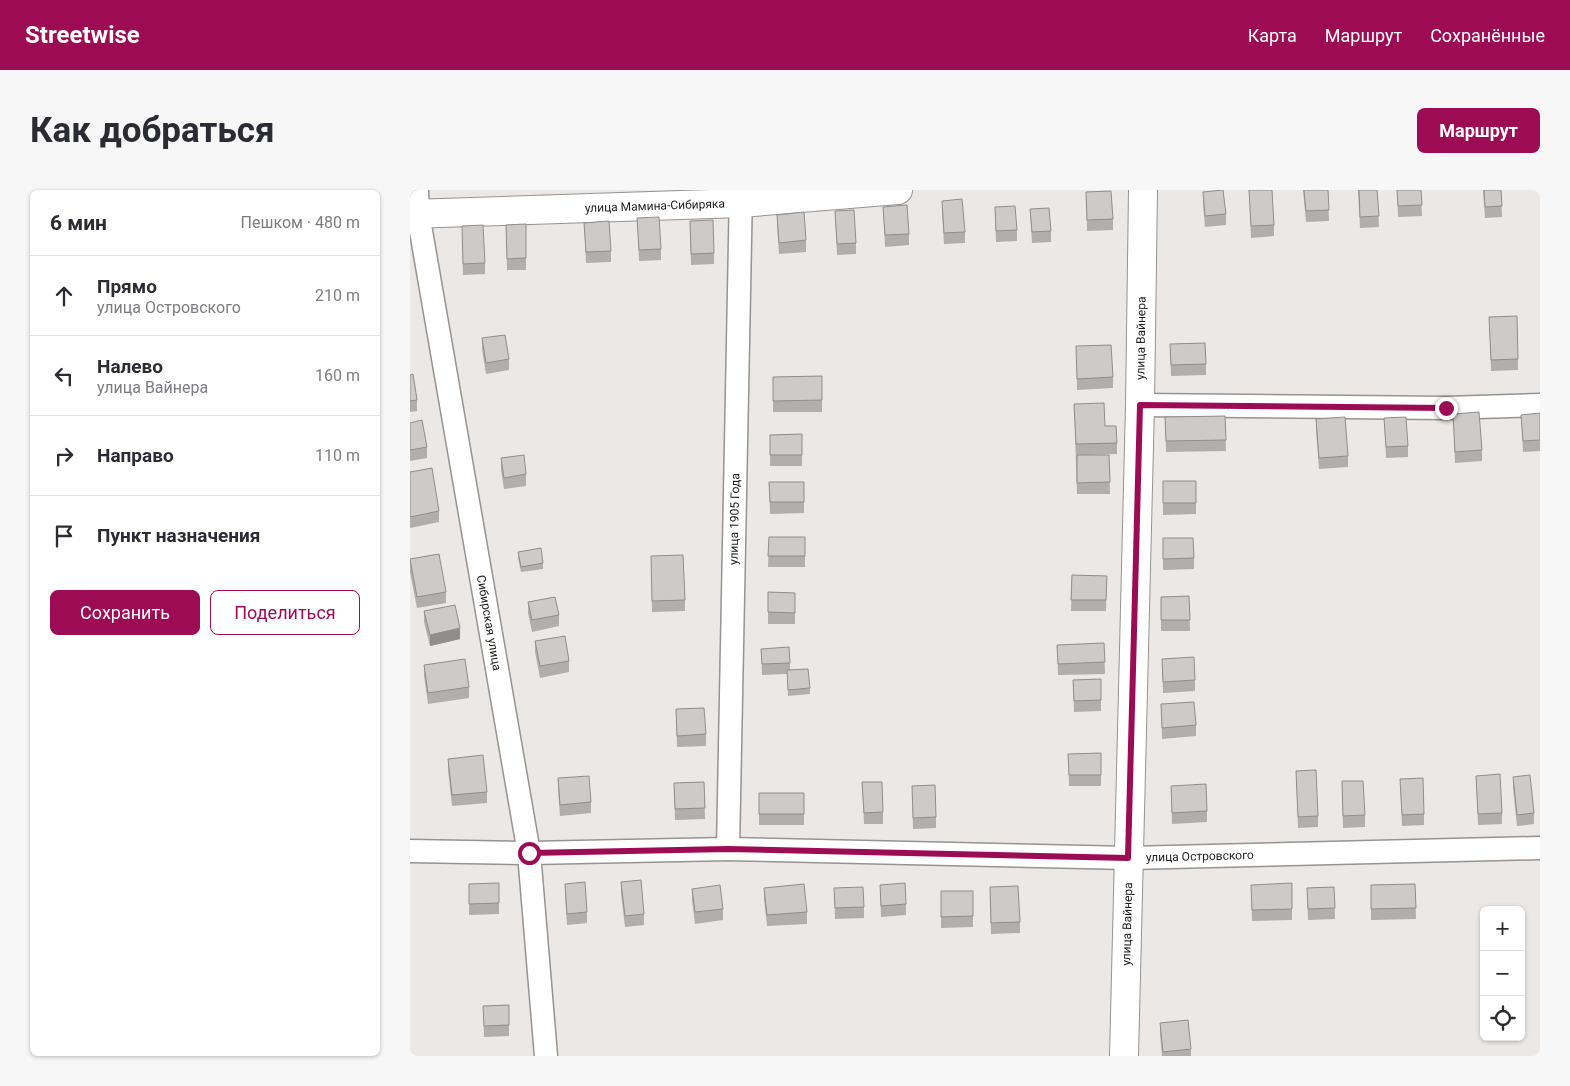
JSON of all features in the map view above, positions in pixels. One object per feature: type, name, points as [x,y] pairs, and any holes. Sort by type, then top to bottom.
[{"type":"street","name":"улица Мамина-Сибиряка","points":[[415,206],[898,190]]},
{"type":"street","name":"улица Вайнера","points":[[1124,1056],[1140,405],[1143,190]]},
{"type":"street","name":"улица 1905 Года","points":[[728,849],[741,196]]},
{"type":"street","name":"Сибирская улица","points":[[415,206],[529,853],[546,1056]]},
{"type":"street","points":[[1140,405],[1446,408],[1540,405]]},
{"type":"street","name":"улица Островского","points":[[410,851],[529,853],[728,849],[1128,858],[1540,848]]},
{"type":"building","points":[[1223,190],[1226,214],[1205,216],[1203,192]]},
{"type":"building","points":[[1249,190],[1272,190],[1274,225],[1251,226]]},
{"type":"building","points":[[1304,190],[1328,190],[1329,210],[1306,211]]},
{"type":"building","points":[[1359,190],[1377,190],[1379,216],[1360,217]]},
{"type":"building","points":[[1397,190],[1421,190],[1422,205],[1398,206]]},
{"type":"building","points":[[1484,190],[1501,190],[1502,206],[1485,207]]},
{"type":"building","points":[[1111,191],[1113,219],[1087,220],[1086,192]]},
{"type":"building","points":[[962,199],[965,232],[944,233],[942,201]]},
{"type":"building","points":[[907,205],[909,234],[885,235],[883,207]]},
{"type":"building","points":[[1015,206],[1017,230],[996,231],[995,207]]},
{"type":"building","points":[[1049,208],[1051,231],[1032,232],[1030,209]]},
{"type":"building","points":[[854,210],[856,243],[837,244],[835,211]]},
{"type":"building","points":[[804,212],[806,240],[779,243],[777,215]]},
{"type":"building","points":[[659,217],[661,249],[639,250],[637,218]]},
{"type":"building","points":[[713,220],[714,253],[691,254],[690,221]]},
{"type":"building","points":[[609,221],[611,251],[586,252],[584,223]]},
{"type":"building","points":[[526,224],[526,258],[507,259],[506,225]]},
{"type":"building","points":[[483,225],[485,263],[463,264],[462,226]]},
{"type":"building","points":[[1517,316],[1518,359],[1491,360],[1489,317]]},
{"type":"building","points":[[505,335],[509,359],[486,363],[482,338]]},
{"type":"building","points":[[1205,343],[1206,364],[1171,365],[1170,344]]},
{"type":"building","points":[[1111,345],[1113,377],[1077,379],[1076,346]]},
{"type":"building","points":[[413,374],[417,400],[410,401],[410,375]]},
{"type":"building","points":[[822,376],[822,400],[773,401],[773,377]]},
{"type":"building","points":[[1104,403],[1105,426],[1116,426],[1117,443],[1076,444],[1074,404]]},
{"type":"building","points":[[1479,412],[1482,450],[1455,452],[1453,414]]},
{"type":"building","points":[[1540,413],[1540,440],[1523,441],[1521,415]]},
{"type":"building","points":[[1225,416],[1226,440],[1166,441],[1165,417]]},
{"type":"building","points":[[1345,417],[1348,456],[1319,458],[1316,419]]},
{"type":"building","points":[[1406,417],[1408,446],[1386,447],[1384,418]]},
{"type":"building","points":[[422,420],[427,447],[410,450],[410,423]]},
{"type":"building","points":[[802,434],[802,455],[770,455],[770,435]]},
{"type":"building","points":[[524,455],[526,474],[504,478],[501,458]]},
{"type":"building","points":[[1077,455],[1109,455],[1110,482],[1077,483]]},
{"type":"building","points":[[432,468],[439,511],[410,517],[410,472]]},
{"type":"building","points":[[1163,481],[1196,481],[1196,503],[1163,503]]},
{"type":"building","points":[[769,482],[804,482],[804,502],[770,502]]},
{"type":"building","points":[[769,537],[805,537],[805,556],[768,556]]},
{"type":"building","points":[[1163,538],[1193,538],[1194,558],[1163,559]]},
{"type":"building","points":[[541,548],[543,563],[521,567],[518,552]]},
{"type":"building","points":[[439,554],[446,592],[417,597],[410,559]]},
{"type":"building","points":[[683,555],[685,600],[652,601],[651,556]]},
{"type":"building","points":[[1072,575],[1107,576],[1106,600],[1071,600]]},
{"type":"building","points":[[768,592],[795,593],[795,613],[768,612]]},
{"type":"building","points":[[1189,596],[1190,620],[1161,620],[1161,597]]},
{"type":"building","points":[[555,597],[559,615],[532,620],[528,602]]},
{"type":"building","points":[[455,605],[460,628],[430,635],[424,611]]},
{"type":"building","points":[[565,636],[569,661],[540,666],[535,641]]},
{"type":"building","points":[[1104,643],[1105,662],[1058,664],[1057,645]]},
{"type":"building","points":[[789,647],[790,663],[762,664],[761,649]]},
{"type":"building","points":[[1194,657],[1195,680],[1163,682],[1162,659]]},
{"type":"building","points":[[465,659],[469,687],[428,693],[424,665]]},
{"type":"building","points":[[808,669],[810,688],[788,690],[787,670]]},
{"type":"building","points":[[1101,679],[1101,700],[1074,701],[1073,680]]},
{"type":"building","points":[[1194,702],[1196,725],[1162,728],[1161,704]]},
{"type":"building","points":[[704,708],[706,734],[677,736],[676,709]]},
{"type":"building","points":[[1101,753],[1101,775],[1069,775],[1068,754]]},
{"type":"building","points":[[483,755],[487,792],[452,795],[448,759]]},
{"type":"building","points":[[1316,770],[1318,816],[1298,817],[1296,771]]},
{"type":"building","points":[[1500,774],[1502,813],[1478,814],[1476,776]]},
{"type":"building","points":[[1530,775],[1534,813],[1517,815],[1513,777]]},
{"type":"building","points":[[589,776],[591,802],[560,805],[558,778]]},
{"type":"building","points":[[1423,778],[1424,814],[1402,815],[1400,779]]},
{"type":"building","points":[[1342,781],[1363,781],[1365,815],[1343,816]]},
{"type":"building","points":[[704,782],[705,808],[675,809],[674,783]]},
{"type":"building","points":[[862,782],[882,782],[883,812],[864,813]]},
{"type":"building","points":[[1206,784],[1207,811],[1172,813],[1171,786]]},
{"type":"building","points":[[935,785],[936,817],[913,818],[912,786]]},
{"type":"building","points":[[759,793],[804,793],[804,814],[759,814]]},
{"type":"building","points":[[641,880],[644,914],[625,916],[621,882]]},
{"type":"building","points":[[585,882],[587,912],[567,914],[565,884]]},
{"type":"building","points":[[499,883],[499,903],[469,904],[469,884]]},
{"type":"building","points":[[905,883],[906,904],[881,906],[880,885]]},
{"type":"building","points":[[1292,883],[1292,909],[1252,910],[1251,885]]},
{"type":"building","points":[[804,884],[807,912],[767,915],[764,888]]},
{"type":"building","points":[[1415,884],[1416,908],[1371,909],[1371,885]]},
{"type":"building","points":[[720,885],[723,909],[695,912],[692,889]]},
{"type":"building","points":[[1018,886],[1020,922],[991,923],[990,887]]},
{"type":"building","points":[[863,887],[864,907],[835,908],[834,888]]},
{"type":"building","points":[[1334,887],[1335,908],[1308,909],[1307,888]]},
{"type":"building","points":[[941,891],[973,891],[973,916],[941,917]]},
{"type":"building","points":[[509,1005],[509,1025],[484,1026],[483,1006]]},
{"type":"building","points":[[1188,1020],[1191,1049],[1163,1052],[1160,1023]]},
{"type":"route","points":[[529,853],[728,849],[1128,858],[1140,405],[1446,408]]}]
